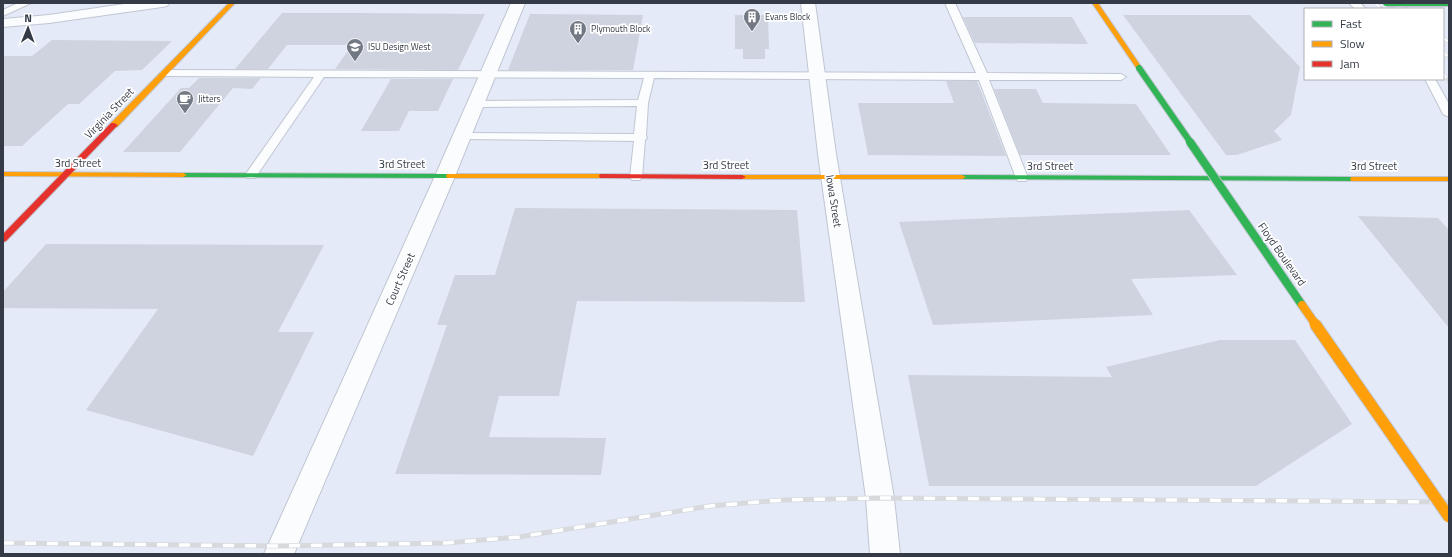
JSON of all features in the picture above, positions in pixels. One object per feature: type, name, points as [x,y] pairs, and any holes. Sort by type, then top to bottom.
[{"type":"street","points":[[3,23],[49,19],[129,5],[162,3]]},
{"type":"street","name":"Virginia Street","points":[[3,239],[232,3]]},
{"type":"street","name":"Court Street","points":[[279,554],[445,176],[486,75],[518,3]]},
{"type":"street","name":"Iowa Street","points":[[808,3],[831,177],[880,498],[885,554]]},
{"type":"street","name":"Floyd Boulevard","points":[[1095,3],[1449,517]]},
{"type":"street","points":[[1386,3],[1449,3]]},
{"type":"street","name":"3rd Street","points":[[3,174],[1449,179]]},
{"type":"lane","points":[[3,13],[26,3]]},
{"type":"lane","points":[[950,3],[983,77],[1022,178]]},
{"type":"lane","points":[[165,73],[1121,77]]},
{"type":"lane","points":[[251,175],[321,74]]},
{"type":"lane","points":[[636,176],[641,138],[643,103],[650,76]]},
{"type":"lane","points":[[1431,80],[1449,114]]},
{"type":"lane","points":[[475,104],[643,103]]},
{"type":"lane","points":[[462,136],[641,138]]},
{"type":"building","points":[[282,13],[485,14],[458,70],[335,69],[352,45],[287,45],[268,69],[235,69]]},
{"type":"building","name":"Plymouth Block","points":[[530,14],[643,15],[633,70],[508,70]]},
{"type":"building","name":"Evans Block","points":[[735,15],[768,15],[769,49],[765,49],[765,59],[743,59],[743,49],[735,49]]},
{"type":"building","points":[[1123,15],[1250,15],[1300,67],[1291,115],[1274,131],[1282,140],[1237,155],[1226,155]]},
{"type":"building","points":[[963,17],[1072,17],[1088,44],[975,43]]},
{"type":"building","points":[[52,40],[172,41],[142,70],[115,71],[79,104],[68,104],[22,146],[3,146],[3,56],[32,56]]},
{"type":"building","name":"Jitters","points":[[199,78],[261,78],[252,89],[233,88],[180,152],[123,152],[181,88],[189,88]]},
{"type":"building","points":[[391,79],[453,79],[438,111],[409,111],[399,131],[361,131]]},
{"type":"building","points":[[946,81],[977,81],[1006,156],[868,155],[858,103],[954,103]]},
{"type":"building","points":[[994,89],[1036,89],[1043,103],[1136,104],[1171,155],[1020,155]]},
{"type":"building","points":[[515,208],[797,210],[805,302],[577,301],[559,396],[499,396],[489,437],[606,438],[601,475],[395,474],[447,325],[437,325],[455,275],[495,275]]},
{"type":"building","points":[[1189,210],[1237,275],[1131,279],[1153,315],[933,325],[899,222]]},
{"type":"building","points":[[1358,216],[1438,218],[1449,230],[1449,328]]},
{"type":"building","points":[[46,244],[324,245],[278,332],[314,332],[253,456],[86,410],[158,309],[3,308],[3,292]]},
{"type":"building","points":[[1220,340],[1295,340],[1352,424],[1256,486],[929,486],[908,375],[1112,377],[1106,367]]},
{"type":"railway","points":[[1375,3],[1381,8]]},
{"type":"railway","points":[[1386,3],[1393,8]]},
{"type":"railway","points":[[1399,3],[1406,8]]},
{"type":"railway","points":[[1444,39],[1449,42]]},
{"type":"railway","points":[[1444,53],[1449,58]]},
{"type":"railway","points":[[1444,74],[1449,82]]},
{"type":"railway","points":[[3,543],[278,546],[445,543],[519,537],[710,506],[783,500],[880,498],[1449,502]]},
{"type":"traffic: fast","points":[[1386,3],[1449,3]]},
{"type":"traffic: fast","points":[[1139,68],[1302,305]]},
{"type":"traffic: fast","points":[[183,175],[450,176]]},
{"type":"traffic: fast","points":[[962,177],[1354,179]]},
{"type":"traffic: slow","points":[[114,125],[232,3]]},
{"type":"traffic: slow","points":[[1095,3],[1139,68]]},
{"type":"traffic: slow","points":[[3,174],[183,175]]},
{"type":"traffic: slow","points":[[450,176],[603,176]]},
{"type":"traffic: slow","points":[[742,177],[962,177]]},
{"type":"traffic: slow","points":[[1354,179],[1449,179]]},
{"type":"traffic: slow","points":[[1302,305],[1449,517]]},
{"type":"traffic: jam","points":[[3,239],[114,125]]},
{"type":"traffic: jam","points":[[603,176],[742,177]]},
{"type":"place","name":"Evans Block","points":[[752,32]]},
{"type":"place","name":"Plymouth Block","points":[[578,44]]},
{"type":"place","name":"ISU Design West","points":[[355,62]]},
{"type":"place","name":"Jitters","points":[[185,114]]}]
